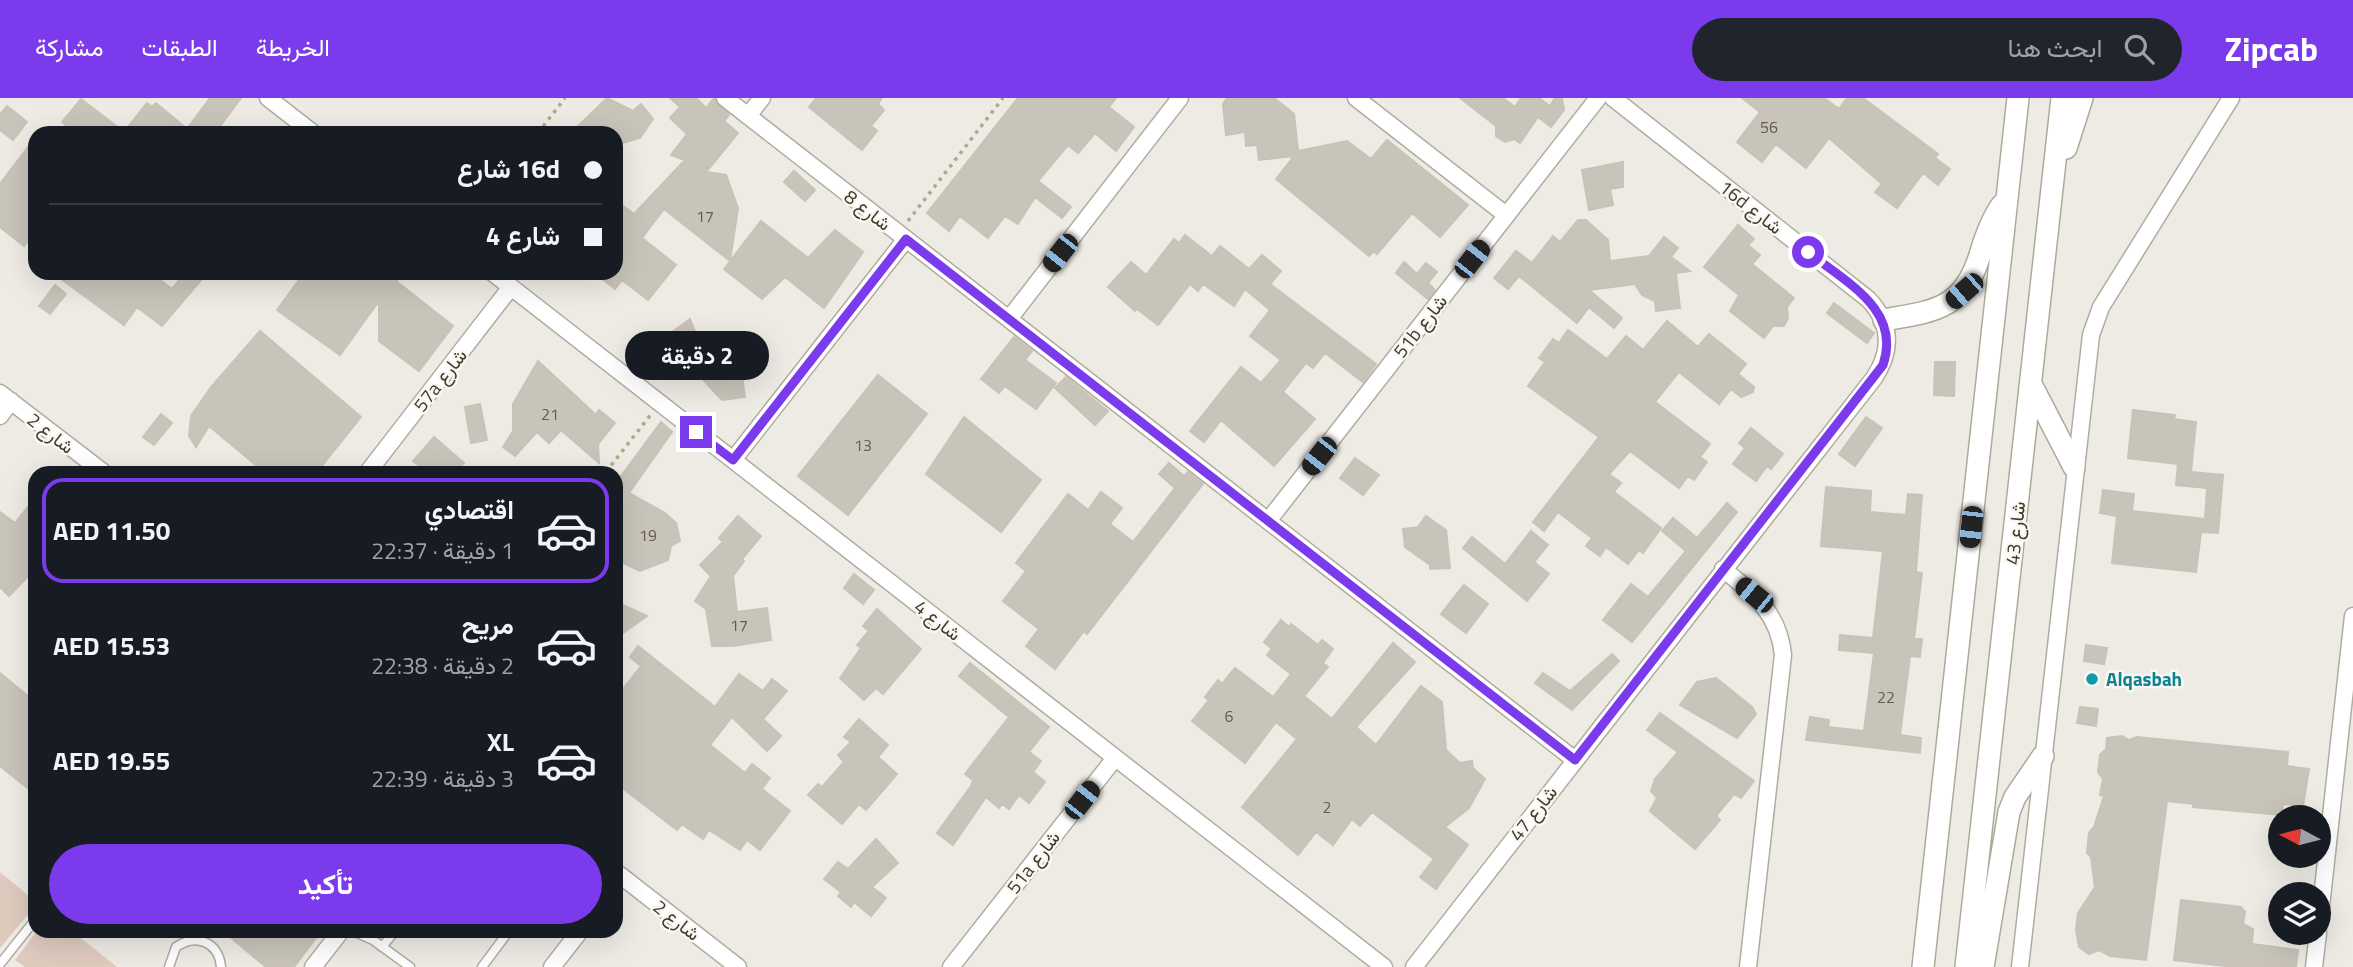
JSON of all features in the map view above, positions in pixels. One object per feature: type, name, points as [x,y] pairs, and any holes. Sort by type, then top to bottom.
[{"type":"main road","points":[[1884,320],[1933,311],[1950,303],[1964,291],[1973,276],[1990,227],[2008,188],[2002,98]]},
{"type":"main road","points":[[1923,967],[2018,98]]},
{"type":"main road","name":"شارع 43","points":[[1966,967],[2063,98]]},
{"type":"main road","points":[[2052,194],[2082,98]]},
{"type":"main road","points":[[2031,384],[2074,467]]},
{"type":"main road","points":[[1983,967],[2009,812],[2015,797],[2043,756]]},
{"type":"street","points":[[268,98],[304,126]]},
{"type":"street","name":"شارع 8","points":[[725,98],[1575,760]]},
{"type":"street","points":[[748,116],[762,98]]},
{"type":"street","points":[[1009,319],[1180,98]]},
{"type":"street","points":[[1356,98],[1506,215]]},
{"type":"street","name":"51b شارع","points":[[1268,521],[1598,98]]},
{"type":"street","name":"16d شارع","points":[[1613,98],[1868,299],[1884,320]]},
{"type":"street","points":[[2020,967],[2088,351],[2098,314],[2231,98]]},
{"type":"street","points":[[733,460],[902,236]]},
{"type":"street","name":"شارع 4","points":[[501,280],[1384,967]]},
{"type":"street","name":"57a شارع","points":[[373,466],[511,288]]},
{"type":"street","name":"شارع 47","points":[[1414,967],[1883,365],[1888,351],[1884,320]]},
{"type":"street","points":[[0,416],[6,397]]},
{"type":"street","name":"شارع 2","points":[[6,397],[95,466]]},
{"type":"street","points":[[1723,569],[1754,595],[1772,615],[1782,641],[1783,655],[1748,967]]},
{"type":"street","points":[[2324,882],[2351,660],[2353,616]]},
{"type":"street","name":"51a شارع","points":[[951,967],[1115,758]]},
{"type":"street","name":"شارع 2","points":[[623,882],[738,967]]},
{"type":"street","points":[[313,967],[336,938]]},
{"type":"street","points":[[552,967],[575,938]]},
{"type":"street","points":[[2314,967],[2317,945]]},
{"type":"lane","points":[[0,964],[28,929]]},
{"type":"lane","points":[[366,938],[410,967]]},
{"type":"lane","points":[[382,947],[389,938]]},
{"type":"lane","points":[[482,967],[504,938]]},
{"type":"lane","points":[[169,967],[176,947],[191,940],[208,943],[215,948],[221,967]]},
{"type":"path","points":[[543,126],[565,98]]},
{"type":"path","points":[[902,236],[1003,98]]},
{"type":"path","points":[[611,466],[660,403]]},
{"type":"shaded area","points":[[0,872],[28,895],[28,914],[0,948]]},
{"type":"shaded area","points":[[32,938],[81,938],[117,967],[25,967],[15,960]]},
{"type":"building","points":[[210,98],[241,98],[220,126],[189,126]]},
{"type":"building","points":[[607,98],[633,111],[641,104],[653,119],[640,138],[623,143],[623,126],[578,126]]},
{"type":"building","points":[[670,98],[696,98],[706,108],[714,98],[729,115],[724,121],[738,133],[706,172],[726,175],[738,208],[730,261],[664,209],[642,238],[676,265],[648,300],[622,280],[623,206],[634,214],[685,160],[671,155],[687,134],[670,118],[680,107]]},
{"type":"building","points":[[816,98],[882,98],[878,104],[884,110],[871,126],[877,131],[862,150],[809,107]]},
{"type":"building","points":[[1018,98],[1116,98],[1109,107],[1134,127],[1116,151],[1095,133],[1078,153],[1068,145],[1038,181],[1071,207],[1062,218],[1035,197],[1018,224],[1005,216],[988,238],[960,216],[949,231],[927,213]]},
{"type":"building","points":[[1227,98],[1274,98],[1294,114],[1298,151],[1347,141],[1371,159],[1387,140],[1468,205],[1440,237],[1412,213],[1377,254],[1374,251],[1369,256],[1276,179],[1294,156],[1259,160],[1257,145],[1246,146],[1245,132],[1226,135],[1223,104]]},
{"type":"building","points":[[1460,98],[1503,98],[1515,107],[1521,98],[1539,98],[1550,106],[1555,98],[1562,98],[1564,110],[1551,127],[1538,117],[1520,143],[1514,139],[1505,142],[1496,136],[1496,126]]},
{"type":"building","points":[[1742,98],[1824,98],[1839,109],[1847,98],[1863,98],[1938,154],[1935,158],[1950,169],[1938,185],[1923,173],[1897,208],[1875,192],[1882,184],[1829,138],[1806,168],[1776,144],[1762,162],[1737,142],[1760,112]]},
{"type":"building","points":[[81,99],[116,126],[67,126],[62,122]]},
{"type":"building","points":[[147,103],[152,107],[156,103],[183,126],[129,126]]},
{"type":"building","points":[[7,106],[27,122],[13,140],[0,130],[0,115]]},
{"type":"building","points":[[28,147],[28,241],[24,246],[0,227],[0,184]]},
{"type":"building","points":[[1623,162],[1623,187],[1610,189],[1613,205],[1589,210],[1582,170]]},
{"type":"building","points":[[794,171],[815,190],[805,201],[784,182]]},
{"type":"building","points":[[1578,220],[1586,220],[1608,240],[1610,261],[1649,256],[1664,237],[1678,248],[1671,257],[1690,271],[1676,273],[1680,308],[1656,311],[1655,301],[1642,295],[1635,284],[1589,290],[1622,318],[1614,328],[1589,307],[1577,323],[1519,276],[1508,289],[1494,278],[1516,251],[1532,263],[1553,236],[1560,242]]},
{"type":"building","points":[[761,221],[808,258],[835,230],[863,252],[824,308],[785,277],[762,299],[724,269]]},
{"type":"building","points":[[1738,225],[1754,239],[1748,245],[1760,255],[1752,264],[1794,298],[1787,307],[1788,318],[1784,326],[1773,326],[1764,338],[1730,311],[1739,295],[1704,267]]},
{"type":"building","points":[[1185,235],[1212,256],[1220,246],[1249,269],[1262,255],[1281,271],[1270,284],[1376,364],[1363,382],[1325,353],[1313,368],[1306,363],[1283,392],[1315,419],[1274,466],[1221,420],[1204,442],[1190,431],[1241,367],[1261,383],[1281,360],[1250,336],[1270,310],[1245,289],[1234,306],[1203,284],[1198,291],[1190,284],[1158,325],[1137,309],[1135,311],[1108,287],[1131,262],[1146,275],[1174,239],[1179,243]]},
{"type":"building","points":[[1404,262],[1417,274],[1426,263],[1437,272],[1428,283],[1435,290],[1428,299],[1396,273]]},
{"type":"building","points":[[63,280],[160,280],[172,289],[179,280],[201,280],[162,326],[137,307],[124,325]]},
{"type":"building","points":[[299,280],[397,280],[453,326],[419,371],[379,341],[379,301],[340,355],[277,310]]},
{"type":"building","points":[[604,280],[622,280],[615,289]]},
{"type":"building","points":[[55,285],[66,294],[50,314],[39,306]]},
{"type":"building","points":[[1834,303],[1874,333],[1867,343],[1827,313]]},
{"type":"building","points":[[690,319],[701,347],[737,343],[745,397],[722,400],[695,371],[671,370],[668,335]]},
{"type":"building","points":[[1667,321],[1698,347],[1709,334],[1746,364],[1738,374],[1754,387],[1753,392],[1741,397],[1731,389],[1719,404],[1679,372],[1655,402],[1710,444],[1700,457],[1707,462],[1694,480],[1688,476],[1679,488],[1630,451],[1609,474],[1621,483],[1614,492],[1661,528],[1643,553],[1639,550],[1628,564],[1606,547],[1600,556],[1586,546],[1592,538],[1558,512],[1544,531],[1533,522],[1599,437],[1528,386],[1545,362],[1539,358],[1553,339],[1559,343],[1568,330],[1607,359],[1626,336],[1643,350]]},
{"type":"building","points":[[260,331],[361,417],[322,466],[257,466],[209,426],[196,447],[189,436],[191,416],[211,387]]},
{"type":"building","points":[[1014,337],[1032,351],[1025,360],[1056,383],[1036,409],[1005,386],[999,393],[981,379]]},
{"type":"building","points":[[538,361],[596,415],[599,410],[615,423],[598,444],[599,463],[561,430],[549,443],[537,432],[515,456],[503,447],[513,431],[513,404]]},
{"type":"building","points":[[1935,362],[1955,362],[1954,396],[1934,395]]},
{"type":"building","points":[[878,375],[927,414],[848,515],[798,476]]},
{"type":"building","points":[[1066,377],[1108,411],[1095,425],[1055,388]]},
{"type":"building","points":[[480,404],[487,440],[471,443],[465,407]]},
{"type":"building","points":[[2133,410],[2175,415],[2174,419],[2196,422],[2191,472],[2223,475],[2218,533],[2201,532],[2196,572],[2112,563],[2117,516],[2100,513],[2103,490],[2134,494],[2132,511],[2205,519],[2207,488],[2176,485],[2178,464],[2128,458]]},
{"type":"building","points":[[161,414],[172,423],[154,445],[143,437]]},
{"type":"building","points":[[964,417],[1041,480],[1001,532],[926,474]]},
{"type":"building","points":[[1866,417],[1882,428],[1855,466],[1839,454]]},
{"type":"building","points":[[661,422],[672,432],[629,493],[665,513],[676,523],[680,541],[671,546],[668,560],[640,571],[623,563],[623,474]]},
{"type":"building","points":[[1751,428],[1783,454],[1771,469],[1767,466],[1756,481],[1733,464],[1745,448],[1739,443]]},
{"type":"building","points":[[434,437],[464,463],[461,466],[420,466],[413,461]]},
{"type":"building","points":[[1355,458],[1379,475],[1363,495],[1340,478]]},
{"type":"building","points":[[1169,463],[1184,476],[1188,472],[1203,484],[1087,634],[1084,631],[1055,669],[1026,646],[1039,629],[1003,601],[1026,571],[1016,563],[1068,494],[1088,510],[1101,492],[1122,508],[1110,524],[1133,542],[1175,488],[1159,474]]},
{"type":"building","points":[[1826,487],[1871,491],[1870,512],[1906,515],[1908,494],[1922,495],[1916,572],[1922,573],[1914,639],[1922,639],[1920,657],[1910,656],[1900,735],[1921,738],[1920,753],[1806,740],[1810,717],[1829,720],[1828,727],[1864,731],[1874,653],[1839,650],[1840,635],[1873,638],[1883,551],[1821,546]]},
{"type":"building","points":[[1727,503],[1737,512],[1632,642],[1603,620],[1631,584],[1648,597],[1686,551],[1662,531],[1673,518],[1697,538]]},
{"type":"building","points":[[28,507],[28,576],[9,596],[0,587],[0,512],[15,523]]},
{"type":"building","points":[[738,516],[761,536],[742,559],[744,561],[733,576],[737,612],[767,608],[771,640],[733,646],[712,646],[706,609],[695,601],[711,576],[700,565],[723,542],[719,538]]},
{"type":"building","points":[[1426,516],[1446,530],[1450,568],[1430,569],[1430,565],[1405,547],[1403,529],[1418,527]]},
{"type":"building","points":[[1531,531],[1548,545],[1534,562],[1549,574],[1527,601],[1463,548],[1472,537],[1505,564]]},
{"type":"building","points":[[854,574],[874,590],[863,604],[844,588]]},
{"type":"building","points":[[1464,585],[1488,604],[1466,633],[1441,614]]},
{"type":"building","points":[[623,605],[647,616],[623,633]]},
{"type":"building","points":[[877,609],[921,649],[883,694],[876,688],[864,700],[840,678],[861,648],[857,645],[869,631],[863,626]]},
{"type":"building","points":[[1281,620],[1289,627],[1291,624],[1318,645],[1322,640],[1333,649],[1323,663],[1328,667],[1304,696],[1332,719],[1393,643],[1415,662],[1356,727],[1376,745],[1421,686],[1442,702],[1446,750],[1460,763],[1472,761],[1473,768],[1485,779],[1469,808],[1445,827],[1468,845],[1436,889],[1420,877],[1434,859],[1372,812],[1360,826],[1352,819],[1333,845],[1316,832],[1298,855],[1242,807],[1297,739],[1276,722],[1245,763],[1192,721],[1209,700],[1205,697],[1218,680],[1222,684],[1235,668],[1273,697],[1291,674],[1267,655],[1272,649],[1264,642]]},
{"type":"building","points":[[2086,645],[2107,648],[2104,664],[2084,661]]},
{"type":"building","points":[[638,646],[715,707],[739,674],[763,691],[772,679],[787,691],[763,719],[781,736],[767,751],[732,717],[710,745],[745,773],[752,764],[770,778],[762,789],[790,811],[760,850],[747,840],[740,850],[709,830],[703,839],[682,824],[677,830],[623,788],[623,689],[641,666],[630,657]]},
{"type":"building","points":[[1612,654],[1619,661],[1572,710],[1535,683],[1543,673],[1570,691]]},
{"type":"building","points":[[970,663],[1049,727],[1029,752],[1041,761],[1033,772],[1045,782],[1029,803],[1019,795],[1009,809],[1002,804],[999,808],[986,797],[953,845],[937,833],[971,786],[973,780],[965,774],[1009,717],[959,676]]},
{"type":"building","points":[[0,673],[28,696],[28,788],[0,766]]},
{"type":"building","points":[[1716,678],[1752,707],[1756,714],[1737,738],[1680,705],[1697,682]]},
{"type":"building","points":[[2080,707],[2098,709],[2096,726],[2077,723]]},
{"type":"building","points":[[1660,713],[1754,781],[1741,798],[1734,794],[1716,816],[1720,820],[1695,849],[1650,811],[1657,798],[1651,791],[1655,779],[1678,752],[1647,730]]},
{"type":"building","points":[[859,719],[888,745],[878,757],[897,774],[866,810],[859,804],[842,824],[808,795],[818,784],[822,787],[844,762],[838,755],[851,742],[844,737]]},
{"type":"building","points":[[2122,736],[2129,740],[2137,737],[2288,752],[2287,766],[2309,769],[2303,805],[2268,805],[2268,814],[2193,807],[2194,804],[2167,801],[2146,960],[2110,956],[2099,950],[2089,954],[2079,947],[2076,930],[2078,913],[2095,887],[2091,857],[2087,853],[2089,833],[2094,827],[2104,796],[2100,795],[2103,779],[2098,772],[2100,755],[2106,749],[2107,738]]},
{"type":"building","points":[[876,839],[898,863],[872,887],[886,898],[871,916],[854,902],[851,907],[838,896],[841,892],[824,879],[838,862],[848,869]]},
{"type":"building","points":[[2181,900],[2241,907],[2245,912],[2243,924],[2253,929],[2252,944],[2298,950],[2296,966],[2234,967],[2174,960]]},
{"type":"building","points":[[231,938],[316,938],[294,967],[266,967]]},
{"type":"place","name":"Alqasbah","points":[[2092,679]]},
{"type":"route","points":[[696,432],[733,460],[906,239],[1575,760],[1883,365],[1888,351],[1888,335],[1884,320],[1877,309],[1808,252]]}]
